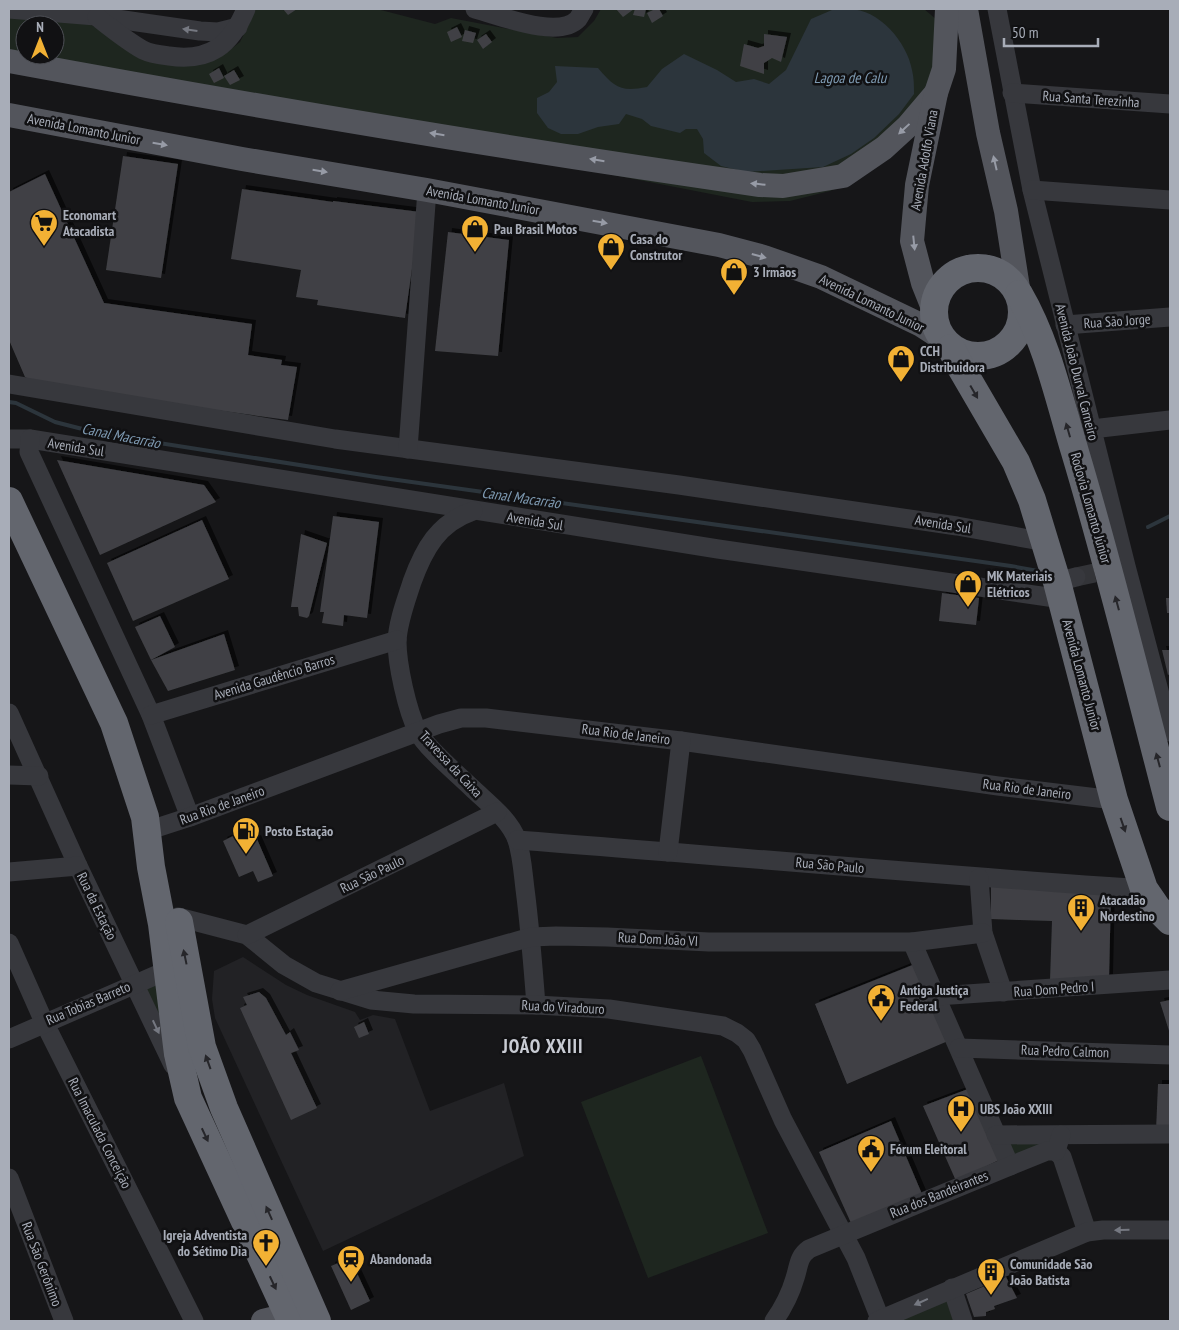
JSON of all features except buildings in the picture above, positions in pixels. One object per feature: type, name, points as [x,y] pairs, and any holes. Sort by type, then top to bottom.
[{"type":"highway","points":[[973,268],[987,269],[1001,274],[1012,283],[1019,294],[1023,308],[1022,322],[1017,335],[1008,346],[995,354],[980,357],[965,355],[946,343],[934,324],[933,308],[937,294],[946,281],[958,272],[973,268]]},
{"type":"highway","name":"Rodovia Lomanto Júnior","points":[[1019,294],[1029,311],[1051,371],[1096,525],[1170,807]]},
{"type":"highway","name":"Avenida Lomanto Junior","points":[[946,343],[1016,462],[1032,500],[1046,542],[1065,586],[1114,800],[1144,889],[1157,908],[1170,921]]},
{"type":"highway","points":[[9,501],[114,723],[149,823],[161,851],[178,917],[202,1047],[227,1116],[317,1321]]},
{"type":"highway","points":[[149,823],[147,842],[158,898],[178,1054],[188,1098],[281,1319]]},
{"type":"main road","name":"Rodovia Lomanto Júnior","points":[[966,9],[988,133],[1006,211],[1019,294]]},
{"type":"main road","name":"Avenida Adolfo Viana","points":[[933,308],[923,284],[912,241],[917,185],[936,93],[944,69],[942,13]]},
{"type":"main road","points":[[9,61],[600,161],[760,185],[782,186],[843,176],[884,148],[908,126],[936,93]]},
{"type":"main road","name":"Avenida Lomanto Junior","points":[[9,115],[692,239],[764,257],[821,277],[921,325],[946,343]]},
{"type":"street","points":[[9,9],[96,16],[200,31],[229,32]]},
{"type":"street","points":[[96,16],[144,50],[178,57],[197,57],[210,53],[220,47],[246,9]]},
{"type":"street","points":[[475,9],[535,26],[551,27],[571,23],[578,19],[584,9]]},
{"type":"street","name":"Avenida João Durval Carneiro","points":[[997,9],[1032,190],[1092,428],[1119,568],[1170,732]]},
{"type":"street","points":[[144,50],[145,35],[151,24]]},
{"type":"street","name":"Rua Santa Terezinha","points":[[1012,93],[1170,104]]},
{"type":"street","points":[[408,449],[427,190]]},
{"type":"street","points":[[1032,190],[1170,200]]},
{"type":"street","name":"Rua São Jorge","points":[[1065,325],[1170,317]]},
{"type":"street","name":"Avenida Sul","points":[[9,384],[335,439],[688,487],[957,526],[1046,542]]},
{"type":"street","points":[[1092,428],[1170,420]]},
{"type":"street","name":"Avenida Sul","points":[[9,439],[30,439],[718,549],[1065,586]]},
{"type":"street","points":[[30,439],[29,452],[151,714],[190,817]]},
{"type":"street","name":"Travessa da Caixa","points":[[473,511],[459,516],[436,535],[420,560],[400,622],[398,640],[399,659],[404,688],[418,732],[498,812],[508,824],[517,840],[531,937],[536,1005]]},
{"type":"street","name":"Avenida Gaudêncio Barros","points":[[151,714],[398,640]]},
{"type":"street","name":"Rua da Estação","points":[[9,713],[78,866],[188,1098]]},
{"type":"street","name":"Rua Rio de Janeiro","points":[[149,823],[190,817],[439,724],[461,718],[486,718],[681,741],[998,786],[1114,800]]},
{"type":"street","points":[[668,852],[681,741]]},
{"type":"street","points":[[9,775],[39,776]]},
{"type":"street","name":"Rua São Paulo","points":[[247,935],[498,812]]},
{"type":"street","name":"Rua São Paulo","points":[[517,840],[979,878],[1144,889]]},
{"type":"street","points":[[9,872],[78,866]]},
{"type":"street","points":[[979,878],[983,933],[1003,992]]},
{"type":"street","name":"Rua do Viradouro","points":[[178,917],[247,935],[284,965],[316,983],[371,1000],[414,1004],[536,1005],[609,1009],[697,1021],[723,1026],[737,1033],[746,1040],[752,1050],[783,1120],[856,1258],[880,1321]]},
{"type":"street","name":"Rua Dom João VI","points":[[340,991],[531,937],[607,937],[709,942],[912,942],[983,933]]},
{"type":"street","points":[[912,942],[1010,1166]]},
{"type":"street","name":"Rua Imaculada Conceição","points":[[9,943],[44,1022],[194,1321]]},
{"type":"street","name":"Rua Tobias Barreto","points":[[9,1039],[44,1022],[168,970]]},
{"type":"street","name":"Rua Dom Pedro I","points":[[937,996],[1170,980]]},
{"type":"street","name":"Rua Pedro Calmon","points":[[959,1048],[1170,1055]]},
{"type":"street","name":"Rua dos Bandeirantes","points":[[996,1135],[1059,1143],[1170,1134]]},
{"type":"street","points":[[1059,1143],[1087,1232]]},
{"type":"street","name":"Rua dos Bandeirantes","points":[[774,1321],[795,1278],[798,1262],[809,1249],[1047,1152],[1059,1143]]},
{"type":"street","name":"Rua São Gerônimo","points":[[9,1178],[64,1321]]},
{"type":"street","points":[[880,1321],[952,1288],[1087,1232],[1103,1230],[1170,1230]]},
{"type":"street","points":[[952,1288],[963,1321]]},
{"type":"shaded area","points":[[256,9],[377,9],[435,24],[451,18],[557,38],[578,37],[594,21],[601,9],[924,9],[937,20],[942,30],[924,104],[848,184],[830,191],[790,201],[752,202],[50,65],[65,65],[65,19],[84,21],[133,48],[210,61],[226,53],[240,42]]},
{"type":"shaded area","points":[[9,15],[15,15],[15,58],[9,57]]},
{"type":"shaded area","points":[[243,957],[286,985],[307,995],[355,1012],[360,1020],[373,1015],[395,1019],[430,1111],[504,1083],[524,1156],[323,1251],[215,1018],[212,999],[214,971]]},
{"type":"shaded area","points":[[158,979],[172,1048],[141,985]]},
{"type":"shaded area","points":[[701,1056],[768,1233],[648,1278],[581,1102]]},
{"type":"shaded area","points":[[1006,1140],[1054,1140],[1013,1160]]},
{"type":"shaded area","points":[[946,1296],[956,1319],[949,1321],[890,1321]]},
{"type":"water","name":"Lagoa de Calu","points":[[832,10],[860,10],[871,15],[881,21],[898,38],[909,59],[913,76],[914,94],[899,114],[874,138],[851,154],[823,167],[746,172],[721,166],[704,153],[703,139],[697,129],[686,129],[680,133],[651,126],[642,119],[626,114],[619,124],[598,127],[578,134],[561,134],[548,128],[537,113],[537,98],[549,92],[557,82],[555,66],[598,68],[614,84],[631,89],[647,87],[662,69],[684,54],[717,70],[736,82],[754,79],[769,84],[786,70],[811,19]]},
{"type":"waterway","name":"Canal Macarrão","points":[[9,402],[16,403],[55,422],[102,434],[376,477],[1038,571]]},
{"type":"waterway","name":"Canal Macarrão","points":[[1148,527],[1170,516]]},
{"type":"tunnel","points":[[1076,577],[1113,569]]},
{"type":"place","name":"Economart Atacadista","points":[[44,247]]},
{"type":"place","name":"Pau Brasil Motos","points":[[475,253]]},
{"type":"place","name":"Casa do Construtor","points":[[611,271]]},
{"type":"place","name":"3 Irmãos","points":[[734,296]]},
{"type":"place","name":"CCH Distribuidora","points":[[901,383]]},
{"type":"place","name":"MK Materiais Elétricos","points":[[968,608]]},
{"type":"place","name":"Posto Estação","points":[[246,855]]},
{"type":"place","name":"Atacadão Nordestino","points":[[1081,932]]},
{"type":"place","name":"Antiga Justiça Federal","points":[[881,1022]]},
{"type":"place","name":"UBS João XXIII","points":[[961,1133]]},
{"type":"place","name":"Fórum Eleitoral","points":[[871,1173]]},
{"type":"place","name":"Igreja Adventista do Sétimo Dia","points":[[266,1267]]},
{"type":"place","name":"Abandonada","points":[[351,1283]]},
{"type":"place","name":"Comunidade São João Batista","points":[[991,1296]]},
{"type":"district","name":"JOÃO XXIII","points":[[543,1046]]}]
